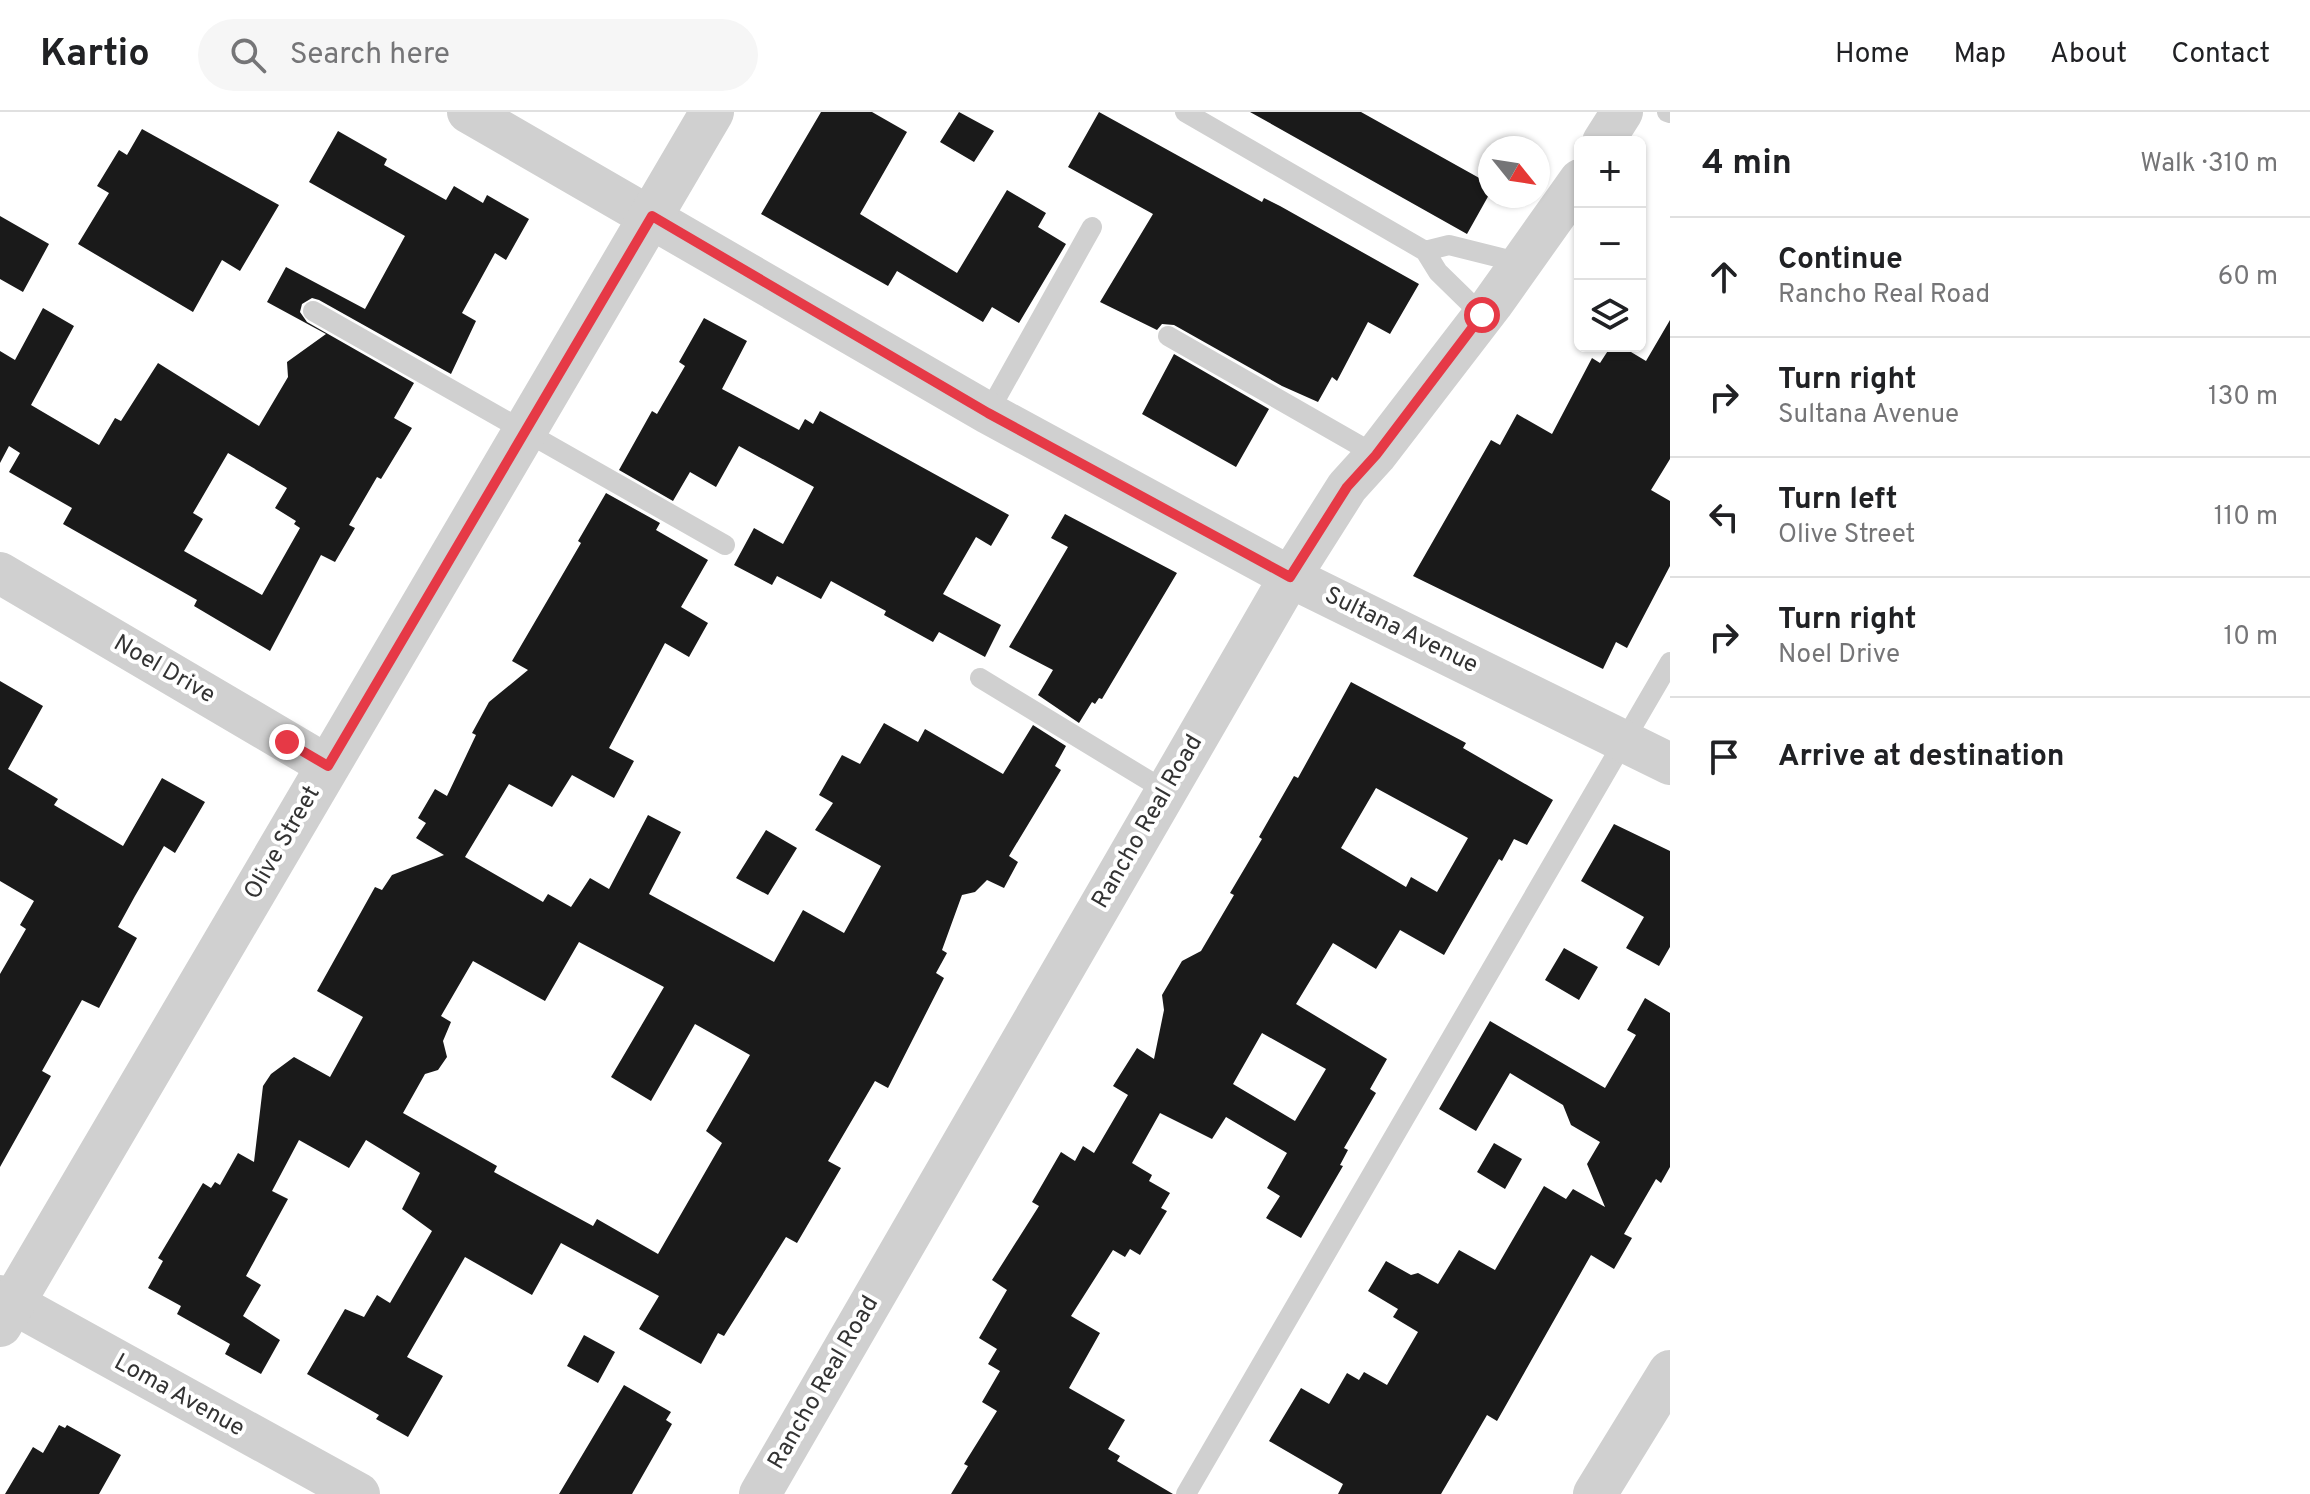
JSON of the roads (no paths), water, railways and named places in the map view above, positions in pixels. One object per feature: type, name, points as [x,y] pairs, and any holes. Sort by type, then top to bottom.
[{"type":"street","name":"Sultana Avenue","points":[[468,112],[988,413],[1290,577],[1670,764]]},
{"type":"street","name":"Olive Street","points":[[4,1308],[328,766],[712,112]]},
{"type":"street","points":[[1607,136],[1622,112]]},
{"type":"street","name":"Rancho Real Road","points":[[760,1494],[1290,577],[1347,487],[1376,455],[1574,188]]},
{"type":"street","name":"Noel Drive","points":[[0,573],[328,766]]},
{"type":"street","name":"Loma Avenue","points":[[4,1308],[359,1494]]},
{"type":"street","points":[[1595,1494],[1670,1372]]},
{"type":"lane","points":[[1185,112],[1425,251],[1438,272],[1482,315]]},
{"type":"lane","points":[[988,413],[1092,227]]},
{"type":"lane","points":[[1425,251],[1449,245],[1521,263]]},
{"type":"lane","points":[[313,311],[725,545]]},
{"type":"lane","points":[[1168,336],[1376,455]]},
{"type":"lane","points":[[1186,1494],[1670,662]]},
{"type":"lane","points":[[980,678],[1166,791]]}]
